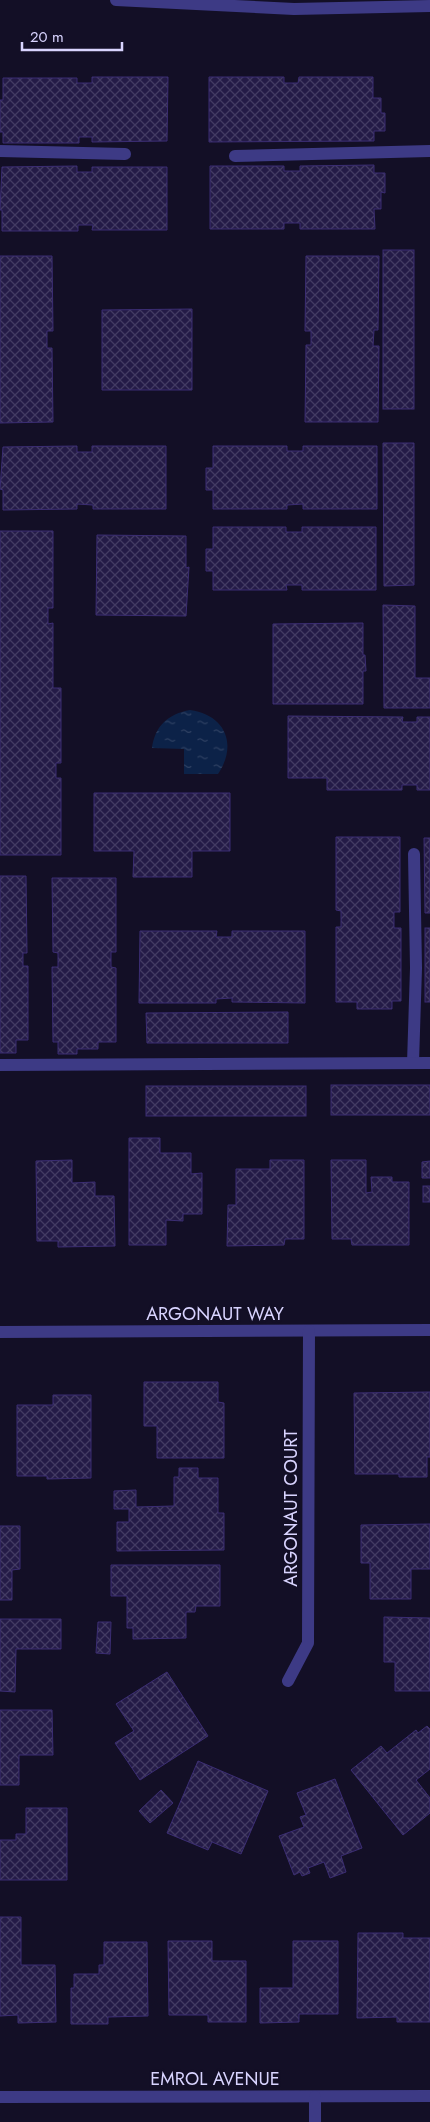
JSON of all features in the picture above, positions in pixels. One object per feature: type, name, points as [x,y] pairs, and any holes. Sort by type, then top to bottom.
[{"type":"street","points":[[116,0],[294,9],[430,6]]},
{"type":"street","points":[[0,151],[125,154]]},
{"type":"street","points":[[234,156],[430,151]]},
{"type":"street","points":[[413,1064],[416,968],[414,854]]},
{"type":"street","points":[[0,1066],[430,1063]]},
{"type":"street","name":"ARGONAUT WAY","points":[[0,1332],[430,1330]]},
{"type":"street","name":"ARGONAUT COURT","points":[[288,1680],[308,1643],[309,1332]]},
{"type":"street","name":"EMROL AVENUE","points":[[0,2097],[430,2096]]},
{"type":"street","points":[[315,2097],[315,2122]]},
{"type":"water","points":[[190,710],[212,718],[225,733],[227,752],[218,774],[184,774],[184,749],[152,748],[156,733],[164,722],[175,715]]},
{"type":"building","points":[[92,77],[168,77],[167,141],[92,142],[92,137],[79,137],[79,143],[3,143],[3,132],[0,132],[0,100],[3,100],[3,78],[77,78],[77,83],[92,83]]},
{"type":"building","points":[[209,77],[284,77],[284,83],[298,83],[299,77],[373,77],[373,98],[381,98],[381,113],[385,113],[385,131],[374,131],[374,141],[209,142]]},
{"type":"building","points":[[374,165],[374,173],[385,173],[385,193],[381,192],[381,209],[374,209],[375,229],[300,229],[300,223],[284,223],[284,229],[210,229],[210,166],[284,166],[284,171],[300,171],[300,166]]},
{"type":"building","points":[[77,166],[77,172],[92,172],[92,167],[167,167],[167,230],[92,230],[93,225],[78,225],[78,231],[2,231],[2,210],[0,210],[2,167]]},
{"type":"building","points":[[383,250],[414,250],[414,409],[383,409]]},
{"type":"building","points":[[0,256],[52,256],[53,331],[47,331],[47,348],[52,348],[53,422],[0,423]]},
{"type":"building","points":[[306,256],[379,256],[378,330],[374,330],[373,346],[379,346],[378,422],[305,422],[306,345],[311,345],[311,331],[305,331]]},
{"type":"building","points":[[192,309],[192,390],[102,390],[102,310]]},
{"type":"building","points":[[383,443],[414,443],[414,585],[384,586]]},
{"type":"building","points":[[77,446],[77,452],[92,452],[92,446],[166,446],[166,509],[93,509],[93,505],[77,504],[77,509],[3,510],[3,490],[0,489],[3,447]]},
{"type":"building","points":[[213,446],[287,446],[287,451],[303,451],[303,446],[377,446],[377,509],[303,509],[303,504],[287,505],[287,509],[213,509],[213,490],[206,490],[206,468],[213,468]]},
{"type":"building","points":[[213,527],[286,527],[286,532],[302,532],[302,527],[376,527],[376,590],[302,590],[302,585],[286,585],[287,590],[213,590],[213,571],[206,571],[206,549],[213,549]]},
{"type":"building","points":[[0,531],[53,531],[53,608],[48,608],[48,624],[53,623],[53,688],[61,688],[61,763],[56,763],[56,778],[61,778],[61,855],[0,855]]},
{"type":"building","points":[[97,535],[186,536],[186,568],[189,567],[186,616],[96,615]]},
{"type":"building","points":[[383,605],[415,606],[415,678],[430,678],[430,708],[384,708]]},
{"type":"building","points":[[363,623],[363,655],[365,655],[366,671],[363,671],[363,704],[273,704],[273,624]]},
{"type":"building","points":[[288,716],[403,717],[402,722],[417,722],[417,717],[430,717],[430,790],[417,790],[417,785],[402,785],[402,790],[327,790],[327,778],[288,778]]},
{"type":"building","points":[[94,793],[230,793],[230,851],[192,851],[192,877],[133,877],[134,851],[94,851]]},
{"type":"building","points":[[336,837],[400,837],[400,912],[394,912],[394,928],[401,928],[401,1001],[392,1001],[392,1009],[357,1009],[357,1002],[336,1002],[336,927],[341,927],[341,911],[336,910]]},
{"type":"building","points":[[424,838],[430,838],[430,913],[425,913]]},
{"type":"building","points":[[0,876],[26,876],[27,953],[23,953],[23,966],[28,966],[28,1040],[16,1040],[16,1053],[0,1053]]},
{"type":"building","points":[[52,878],[116,878],[116,952],[111,952],[111,967],[116,968],[116,1042],[98,1042],[98,1049],[77,1049],[77,1054],[58,1054],[58,1042],[53,1042],[52,967],[58,967],[58,953],[53,952]]},
{"type":"building","points":[[425,928],[430,928],[430,1002],[425,1002]]},
{"type":"building","points":[[140,931],[217,931],[216,937],[232,937],[232,931],[305,931],[305,1003],[232,1002],[232,998],[216,999],[216,1003],[139,1003]]},
{"type":"building","points":[[288,1012],[288,1043],[147,1043],[146,1013]]},
{"type":"building","points":[[331,1085],[430,1085],[430,1115],[331,1115]]},
{"type":"building","points":[[146,1086],[306,1086],[306,1116],[146,1116]]},
{"type":"building","points":[[129,1138],[160,1138],[160,1153],[191,1153],[191,1174],[202,1173],[202,1214],[183,1214],[183,1221],[166,1220],[166,1245],[129,1245]]},
{"type":"building","points":[[72,1160],[72,1183],[95,1182],[95,1196],[114,1196],[115,1246],[58,1247],[58,1241],[37,1241],[36,1161]]},
{"type":"building","points":[[270,1160],[304,1160],[304,1239],[285,1239],[284,1245],[227,1246],[228,1205],[236,1205],[236,1169],[270,1169]]},
{"type":"building","points":[[331,1160],[366,1160],[366,1193],[372,1192],[371,1177],[392,1177],[392,1182],[409,1182],[409,1245],[352,1245],[351,1239],[332,1239]]},
{"type":"building","points":[[430,1161],[430,1178],[422,1178],[422,1162]]},
{"type":"building","points":[[423,1186],[430,1186],[430,1202],[423,1202]]},
{"type":"building","points":[[144,1382],[218,1382],[218,1402],[224,1403],[224,1458],[157,1458],[157,1426],[144,1426]]},
{"type":"building","points":[[430,1392],[430,1457],[427,1457],[427,1477],[399,1477],[399,1474],[355,1474],[354,1393]]},
{"type":"building","points":[[53,1395],[91,1395],[91,1478],[47,1479],[47,1476],[17,1476],[17,1405],[53,1405]]},
{"type":"building","points":[[179,1468],[198,1468],[198,1478],[218,1478],[218,1513],[224,1513],[224,1550],[117,1551],[117,1522],[129,1522],[129,1509],[114,1509],[114,1491],[136,1490],[136,1507],[174,1506],[174,1477],[179,1477]]},
{"type":"building","points":[[430,1524],[430,1569],[411,1569],[411,1599],[370,1599],[370,1563],[361,1563],[361,1525]]},
{"type":"building","points":[[0,1526],[20,1526],[20,1569],[12,1570],[12,1600],[0,1600]]},
{"type":"building","points":[[111,1565],[220,1565],[220,1606],[196,1606],[195,1612],[186,1612],[186,1638],[133,1639],[133,1628],[127,1628],[127,1596],[111,1596]]},
{"type":"building","points":[[384,1617],[430,1618],[430,1691],[395,1691],[395,1662],[384,1662]]},
{"type":"building","points":[[0,1619],[61,1619],[61,1649],[16,1649],[15,1692],[0,1691]]},
{"type":"building","points":[[98,1622],[111,1622],[110,1654],[96,1653]]},
{"type":"building","points":[[167,1672],[208,1736],[140,1780],[115,1743],[134,1731],[116,1704]]},
{"type":"building","points":[[0,1710],[52,1710],[53,1755],[19,1755],[19,1785],[0,1785]]},
{"type":"building","points":[[427,1726],[430,1729],[430,1769],[416,1780],[430,1798],[430,1813],[403,1835],[351,1770],[381,1746],[387,1753],[416,1730],[418,1733]]},
{"type":"building","points":[[198,1761],[268,1791],[241,1854],[212,1842],[208,1850],[167,1833]]},
{"type":"building","points":[[335,1779],[362,1848],[341,1856],[346,1872],[330,1878],[324,1862],[308,1868],[310,1873],[302,1876],[300,1872],[294,1875],[279,1836],[304,1827],[300,1817],[306,1815],[297,1793]]},
{"type":"building","points":[[161,1790],[173,1803],[150,1823],[139,1811]]},
{"type":"building","points":[[26,1808],[67,1808],[67,1880],[0,1880],[0,1840],[16,1840],[16,1834],[26,1834]]},
{"type":"building","points":[[0,1917],[21,1917],[21,1965],[55,1965],[56,2022],[18,2023],[18,2015],[0,2016]]},
{"type":"building","points":[[358,1933],[403,1933],[403,1938],[430,1938],[430,2022],[397,2022],[397,2017],[357,2018]]},
{"type":"building","points":[[168,1941],[212,1941],[212,1961],[246,1961],[246,2022],[208,2022],[208,2015],[169,2015]]},
{"type":"building","points":[[293,1941],[338,1941],[338,2014],[299,2014],[299,2022],[260,2023],[260,1988],[293,1988]]},
{"type":"building","points":[[104,1942],[147,1942],[148,2016],[108,2017],[108,2024],[71,2024],[71,1988],[74,1988],[74,1974],[99,1974],[99,1965],[104,1965]]}]
